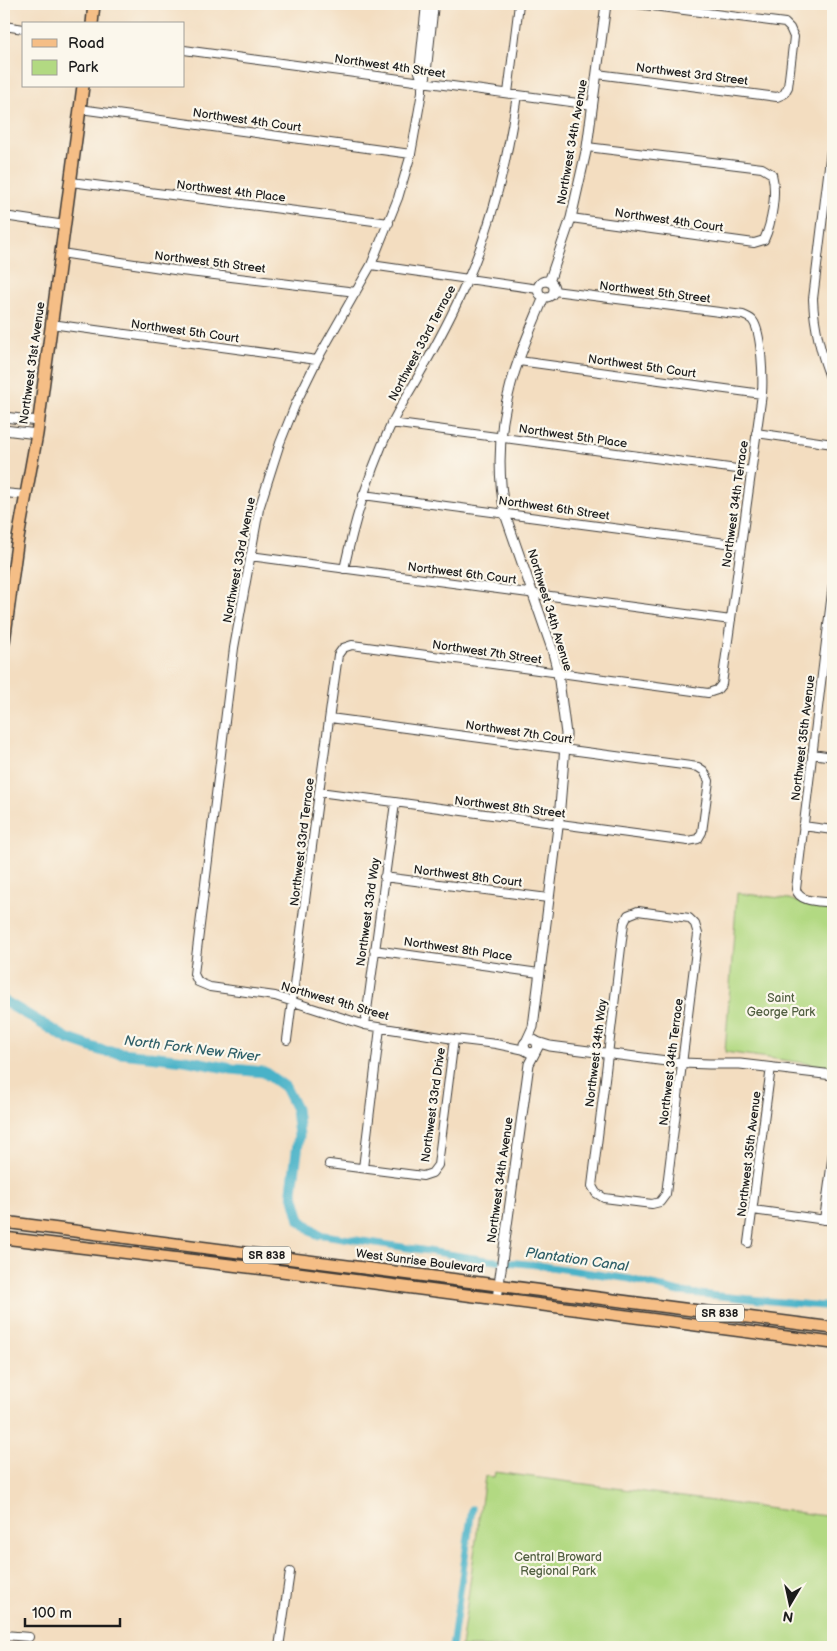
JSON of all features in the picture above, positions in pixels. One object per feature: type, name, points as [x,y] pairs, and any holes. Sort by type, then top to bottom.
[{"type":"main road","points":[[92,22],[94,4]]},
{"type":"main road","name":"Northwest 31st Avenue","points":[[4,642],[9,569],[26,496],[38,422],[83,88]]},
{"type":"main road","name":"West Sunrise Boulevard","points":[[4,1222],[499,1279],[833,1328]]},
{"type":"main road","name":"SR 838","points":[[4,1238],[290,1272],[833,1343]]},
{"type":"main road","points":[[677,1323],[687,1317],[777,1326],[786,1322]]},
{"type":"street","name":"Northwest 33rd Avenue","points":[[198,982],[194,974],[195,964],[234,648],[259,509],[280,443],[296,403],[317,360],[371,265],[388,224],[411,154],[422,92],[422,81],[419,72],[428,4]]},
{"type":"street","points":[[508,93],[519,4]]},
{"type":"street","name":"Northwest 34th Avenue","points":[[549,282],[571,218],[587,147],[606,4]]},
{"type":"street","name":"Northwest 3rd Street","points":[[597,74],[777,97],[784,94],[788,87],[794,37],[790,28],[785,23],[637,4]]},
{"type":"street","points":[[4,26],[22,28]]},
{"type":"street","name":"Northwest 4th Street","points":[[185,50],[593,105]]},
{"type":"street","name":"Northwest 33rd Terrace","points":[[344,569],[363,495],[375,460],[391,423],[440,337],[468,280],[483,239],[505,166],[517,95]]},
{"type":"street","name":"Northwest 4th Court","points":[[80,109],[411,154]]},
{"type":"street","points":[[833,132],[813,302],[819,338],[833,385]]},
{"type":"street","name":"Northwest 4th Court","points":[[571,218],[754,243],[764,240],[769,230],[775,185],[772,174],[762,168],[587,147]]},
{"type":"street","name":"Northwest 4th Place","points":[[71,182],[388,224]]},
{"type":"street","points":[[4,216],[65,225]]},
{"type":"street","name":"Northwest 5th Street","points":[[61,253],[190,272],[356,292]]},
{"type":"street","points":[[371,265],[468,280],[551,296],[554,287],[549,282],[543,282],[539,286],[541,293]]},
{"type":"street","name":"Northwest 5th Street","points":[[554,291],[743,315],[752,320]]},
{"type":"street","name":"Northwest 34th Avenue","points":[[497,1299],[529,1064],[566,750],[566,734],[558,673],[533,593],[505,514],[500,475],[501,438],[507,398],[541,293]]},
{"type":"street","name":"Northwest 34th Terrace","points":[[717,690],[722,684],[762,394],[763,381],[758,329],[752,320]]},
{"type":"street","name":"Northwest 5th Court","points":[[51,324],[317,360]]},
{"type":"street","name":"Northwest 5th Court","points":[[519,361],[762,394]]},
{"type":"street","points":[[4,417],[38,422]]},
{"type":"street","name":"Northwest 5th Place","points":[[391,423],[752,470]]},
{"type":"street","points":[[4,430],[36,434]]},
{"type":"street","points":[[756,433],[833,444]]},
{"type":"street","points":[[4,493],[26,496]]},
{"type":"street","name":"Northwest 6th Street","points":[[363,495],[741,545]]},
{"type":"street","name":"Northwest 6th Court","points":[[250,556],[731,620]]},
{"type":"street","name":"Northwest 35th Avenue","points":[[833,584],[831,623],[812,754],[796,889],[797,895],[802,898],[833,903]]},
{"type":"street","name":"Northwest 7th Street","points":[[343,648],[352,645],[708,693],[717,690]]},
{"type":"street","name":"Northwest 33rd Terrace","points":[[287,1040],[338,656],[343,648]]},
{"type":"street","name":"Northwest 7th Court","points":[[330,718],[698,767],[704,771],[709,781],[702,832],[698,839]]},
{"type":"street","points":[[812,754],[833,757]]},
{"type":"street","name":"Northwest 8th Street","points":[[319,792],[688,841],[698,839]]},
{"type":"street","name":"Northwest 33rd Way","points":[[365,1025],[395,803]]},
{"type":"street","points":[[803,826],[833,830]]},
{"type":"street","name":"Northwest 8th Court","points":[[384,877],[548,898]]},
{"type":"street","name":"Northwest 34th Way","points":[[660,1202],[652,1204],[604,1198],[596,1193],[592,1186],[607,1053],[624,923],[628,915],[638,911],[689,918],[695,924]]},
{"type":"street","name":"Northwest 34th Terrace","points":[[660,1202],[666,1194],[698,934],[695,924]]},
{"type":"street","name":"Northwest 8th Place","points":[[374,950],[539,973]]},
{"type":"street","name":"Northwest 9th Street","points":[[198,982],[210,988],[275,996],[365,1025],[454,1039],[496,1044],[542,1045],[682,1063],[740,1064],[771,1067]]},
{"type":"street","points":[[329,1164],[363,1168],[380,1028]]},
{"type":"street","name":"Northwest 33rd Drive","points":[[363,1168],[423,1176],[432,1173],[438,1165],[454,1039]]},
{"type":"street","points":[[771,1067],[833,1075]]},
{"type":"street","name":"Northwest 35th Avenue","points":[[748,1243],[771,1067]]},
{"type":"street","points":[[824,1220],[833,1153]]},
{"type":"street","points":[[753,1210],[833,1221]]},
{"type":"street","points":[[279,1647],[290,1572]]},
{"type":"street","points":[[4,1635],[28,1637]]},
{"type":"green space","name":"Saint George Park","points":[[737,893],[789,899],[804,904],[833,908],[833,1067],[725,1052]]},
{"type":"green space","name":"Central Broward Regional Park","points":[[495,1472],[833,1517],[833,1647],[461,1647],[485,1476],[494,1477]]},
{"type":"waterway","name":"North Fork New River","points":[[4,1001],[68,1039],[103,1051],[185,1060],[232,1069],[264,1072],[285,1087],[296,1109],[299,1135],[292,1191],[300,1220],[317,1234]]},
{"type":"waterway","name":"Plantation Canal","points":[[317,1234],[487,1260],[537,1265],[630,1279],[679,1292],[833,1307]]},
{"type":"waterway","points":[[452,1647],[472,1509]]}]
